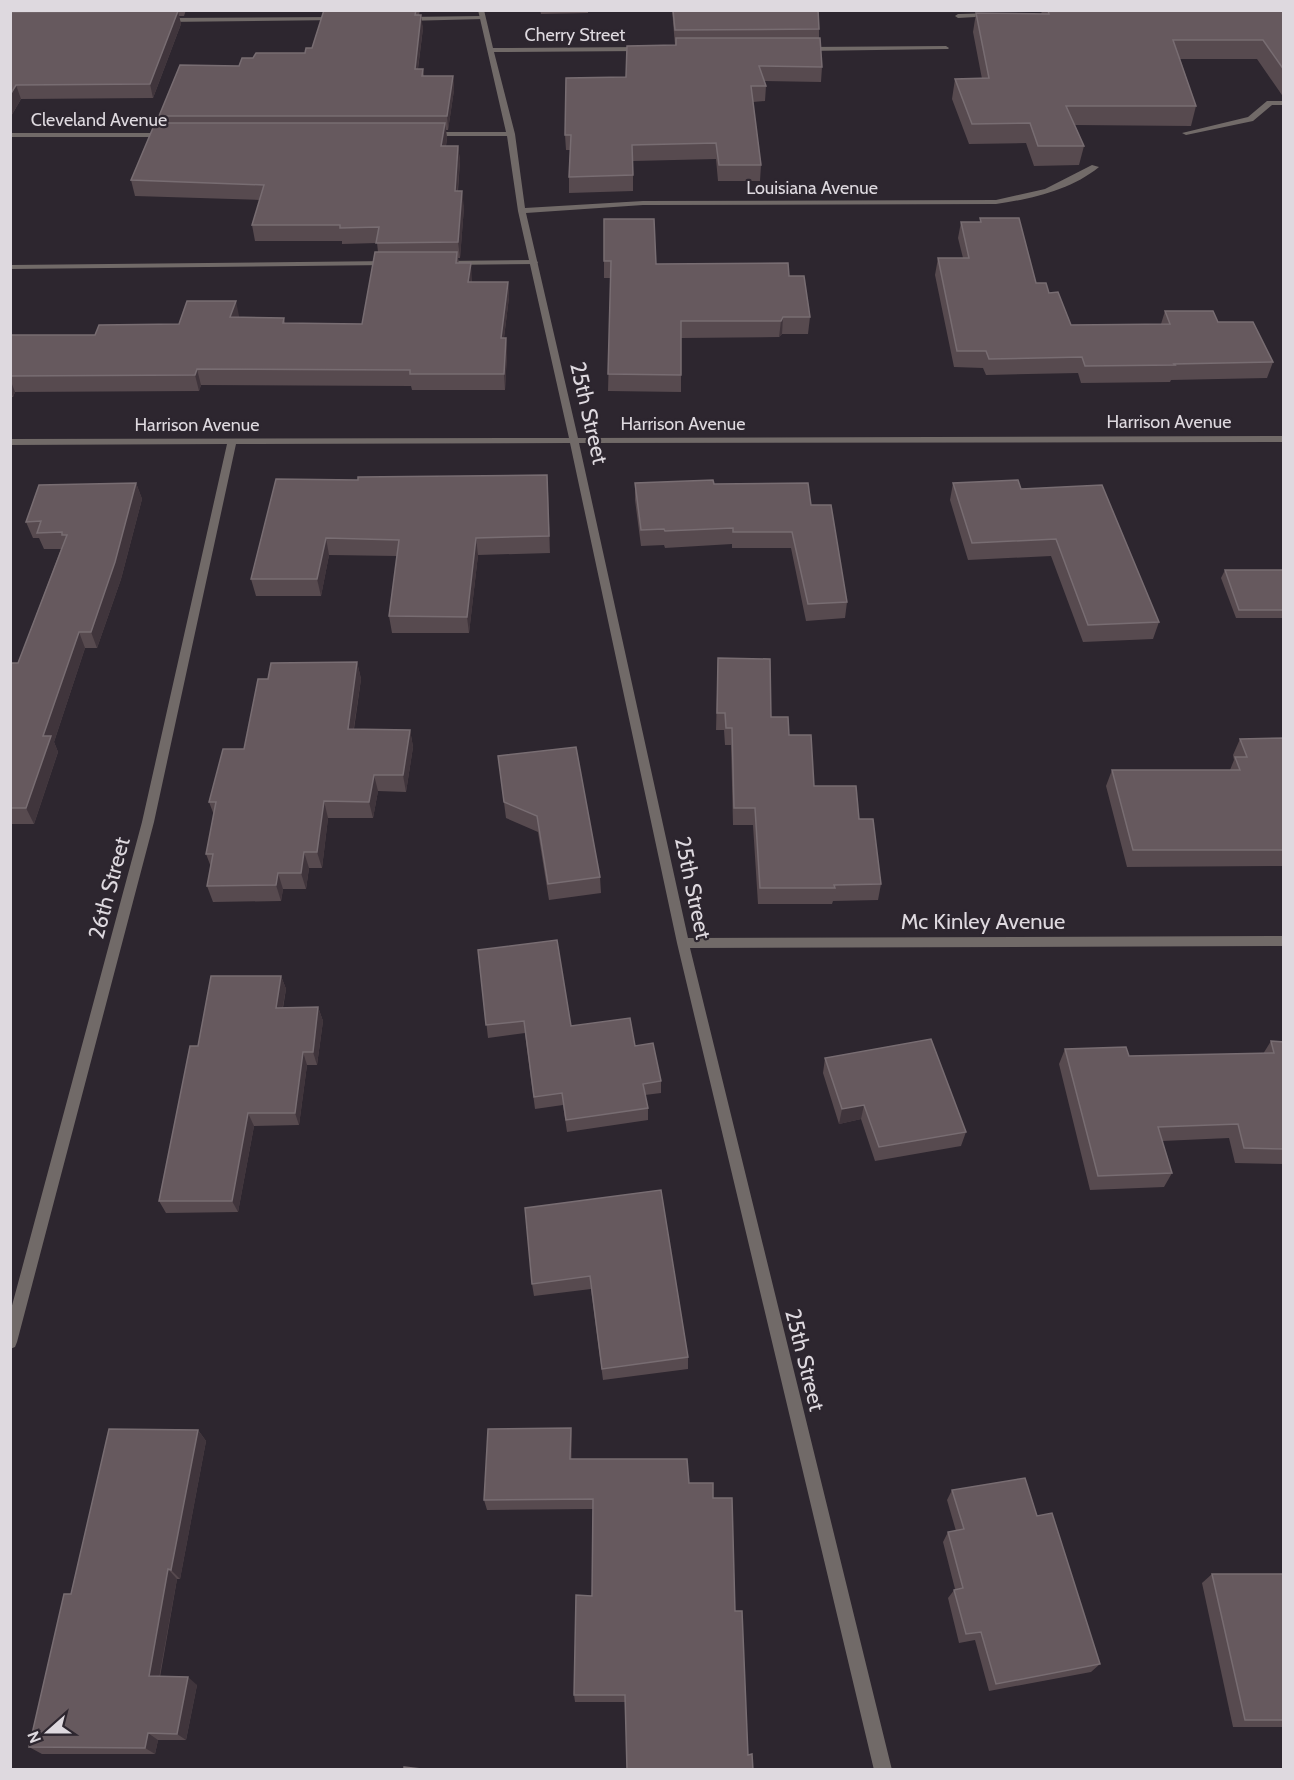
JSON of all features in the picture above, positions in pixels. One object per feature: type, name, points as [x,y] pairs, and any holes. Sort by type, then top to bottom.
[{"type":"street","points":[[400,19],[482,14]]},
{"type":"street","name":"25th Street","points":[[482,14],[511,134],[522,211],[683,943],[883,1770]]},
{"type":"street","points":[[958,16],[1002,15]]},
{"type":"street","points":[[158,20],[341,19]]},
{"type":"street","points":[[796,49],[946,48]]},
{"type":"street","name":"Cherry Street","points":[[492,50],[647,50]]},
{"type":"street","points":[[1186,133],[1250,119],[1270,103],[1284,103]]},
{"type":"street","points":[[417,134],[511,134]]},
{"type":"street","name":"Cleveland Avenue","points":[[10,135],[172,135]]},
{"type":"street","name":"Louisiana Avenue","points":[[522,211],[643,203],[996,202],[1032,197],[1067,184],[1095,167]]},
{"type":"street","points":[[439,263],[534,262]]},
{"type":"street","points":[[10,267],[392,263]]},
{"type":"street","name":"Harrison Avenue","points":[[10,442],[1284,439]]},
{"type":"street","name":"26th Street","points":[[10,1342],[148,822],[232,441]]},
{"type":"street","name":"Mc Kinley Avenue","points":[[683,943],[1284,941]]},
{"type":"building","points":[[324,10],[416,10],[415,15],[421,15],[415,69],[423,69],[422,76],[453,76],[447,116],[159,116],[180,65],[239,66],[242,58],[253,58],[256,53],[305,53],[306,48],[312,48]]},
{"type":"building","points":[[673,10],[818,10],[819,29],[675,30]]},
{"type":"building","points":[[1048,10],[1284,10],[1284,70],[1263,40],[1173,40],[1196,106],[1066,106],[1084,146],[1038,146],[1030,123],[972,124],[955,79],[989,78],[976,13],[1049,14]]},
{"type":"building","points":[[178,11],[150,84],[16,85],[10,95],[10,12]]},
{"type":"building","points":[[676,38],[820,38],[822,67],[759,66],[766,86],[751,86],[761,165],[719,165],[716,143],[632,145],[633,175],[569,177],[571,135],[565,135],[566,78],[626,77],[627,46],[676,45]]},
{"type":"building","points":[[155,123],[445,123],[441,146],[458,146],[455,191],[462,191],[458,242],[376,243],[379,227],[252,225],[264,185],[131,180]]},
{"type":"building","points":[[980,218],[1019,218],[1036,283],[1046,283],[1049,293],[1058,292],[1071,325],[1170,324],[1165,311],[1213,311],[1218,322],[1253,322],[1273,362],[1085,366],[1082,357],[989,359],[986,351],[957,351],[938,258],[969,258],[961,222],[981,222]]},
{"type":"building","points":[[604,219],[654,219],[656,264],[788,263],[789,276],[804,276],[810,317],[783,317],[781,321],[681,321],[681,375],[608,374],[611,261],[604,261]]},
{"type":"building","points":[[375,252],[457,252],[456,263],[471,263],[468,282],[508,282],[501,338],[506,338],[504,374],[410,374],[410,370],[197,369],[195,375],[10,376],[10,335],[95,335],[99,325],[179,324],[187,301],[236,301],[230,317],[284,318],[283,323],[362,324]]},
{"type":"building","points":[[547,475],[549,536],[476,538],[467,617],[389,616],[399,540],[326,538],[317,579],[251,579],[276,479],[358,480],[358,477]]},
{"type":"building","points":[[713,480],[714,484],[808,483],[811,505],[831,505],[847,602],[808,604],[792,532],[733,532],[733,528],[641,530],[635,483]]},
{"type":"building","points":[[1018,480],[1021,489],[1102,485],[1159,622],[1088,625],[1056,539],[972,543],[953,483]]},
{"type":"building","points":[[136,483],[115,562],[91,632],[79,632],[43,736],[51,736],[26,808],[10,808],[10,663],[18,663],[67,535],[62,535],[62,532],[37,533],[41,521],[26,522],[39,485]]},
{"type":"building","points":[[1225,570],[1284,570],[1284,610],[1239,610]]},
{"type":"building","points":[[718,658],[770,659],[771,717],[788,717],[789,735],[811,735],[814,786],[856,786],[859,819],[873,819],[881,884],[834,885],[835,888],[760,888],[755,808],[734,808],[732,728],[726,728],[725,713],[717,713]]},
{"type":"building","points":[[357,662],[348,729],[410,730],[403,775],[374,775],[369,802],[324,801],[317,852],[304,852],[301,873],[278,873],[276,885],[207,886],[213,854],[206,854],[216,802],[209,802],[223,749],[244,749],[258,679],[268,679],[271,663]]},
{"type":"building","points":[[1284,738],[1284,850],[1133,850],[1112,770],[1240,770],[1235,757],[1247,757],[1240,739]]},
{"type":"building","points":[[576,747],[600,877],[548,884],[537,816],[504,802],[498,756]]},
{"type":"building","points":[[557,940],[571,1026],[630,1018],[635,1046],[653,1043],[661,1081],[643,1084],[648,1108],[566,1120],[562,1093],[534,1097],[524,1021],[486,1025],[478,950]]},
{"type":"building","points":[[211,976],[281,976],[276,1008],[318,1007],[313,1052],[303,1052],[295,1113],[248,1113],[232,1201],[159,1201],[190,1046],[198,1046]]},
{"type":"building","points":[[931,1039],[966,1132],[879,1147],[864,1105],[842,1109],[825,1058]]},
{"type":"building","points":[[1271,1041],[1284,1042],[1284,1149],[1244,1148],[1238,1124],[1158,1127],[1172,1173],[1098,1176],[1065,1049],[1126,1047],[1129,1056],[1274,1053]]},
{"type":"building","points":[[661,1190],[688,1357],[602,1369],[590,1276],[532,1284],[525,1208]]},
{"type":"building","points":[[571,1428],[570,1459],[687,1459],[689,1483],[713,1483],[713,1498],[732,1498],[735,1611],[742,1611],[748,1755],[752,1754],[753,1770],[627,1770],[625,1695],[574,1695],[576,1595],[592,1596],[593,1499],[484,1500],[488,1429]]},
{"type":"building","points":[[109,1429],[198,1430],[171,1570],[168,1569],[149,1676],[188,1677],[177,1734],[148,1733],[145,1748],[29,1747],[64,1594],[71,1594]]},
{"type":"building","points":[[1025,1478],[1037,1516],[1052,1513],[1100,1664],[996,1684],[981,1632],[966,1634],[954,1590],[963,1588],[948,1532],[964,1529],[952,1490]]},
{"type":"building","points":[[1212,1574],[1284,1574],[1284,1720],[1245,1720]]},
{"type":"building","points":[[404,1767],[430,1770],[404,1770]]}]
